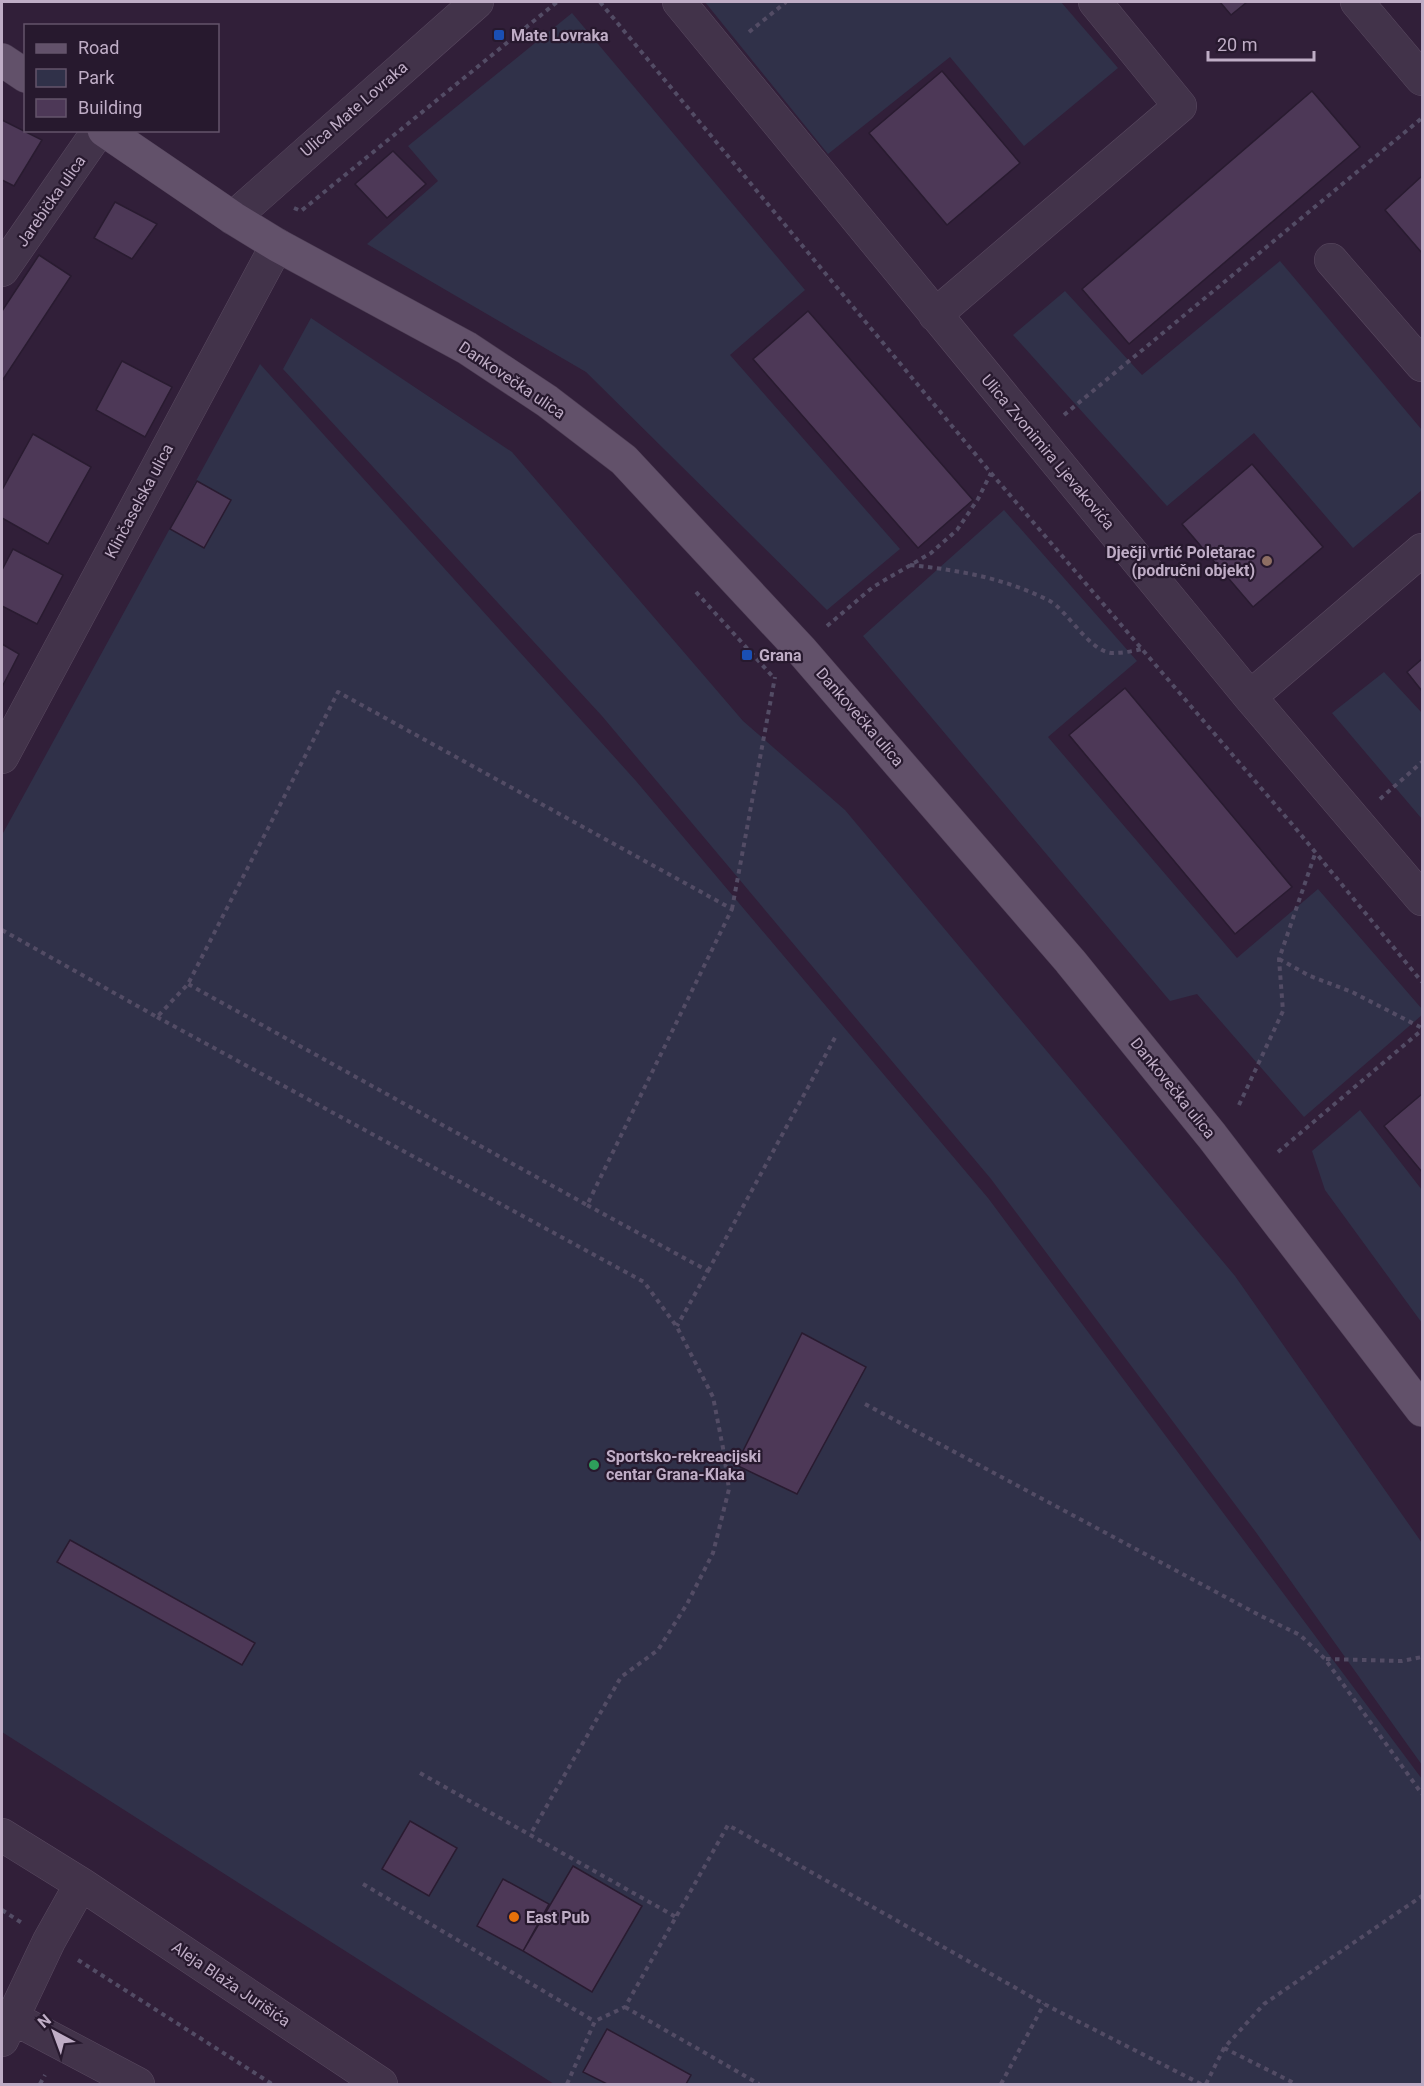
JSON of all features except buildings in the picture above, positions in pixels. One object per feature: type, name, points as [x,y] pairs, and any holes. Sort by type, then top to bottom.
[{"type":"main road","points":[[2,60],[24,75]]},
{"type":"main road","name":"Dankovečka ulica","points":[[105,132],[233,218],[467,348],[547,401],[624,460],[802,651],[1070,961],[1212,1136],[1422,1410]]},
{"type":"street","name":"Ulica Mate Lovraka","points":[[233,218],[477,2]]},
{"type":"street","name":"Ulica Zvonimira Ljevakovića","points":[[679,2],[1250,697],[1422,898]]},
{"type":"street","points":[[935,315],[1180,106],[1095,2]]},
{"type":"street","points":[[1357,2],[1422,79]]},
{"type":"street","name":"Jarebička ulica","points":[[2,270],[101,132]]},
{"type":"street","name":"Klinčaselska ulica","points":[[2,757],[277,244]]},
{"type":"street","points":[[1332,260],[1422,365]]},
{"type":"street","points":[[1250,697],[1422,550]]},
{"type":"street","name":"Aleja Blaža Jurišića","points":[[2,1834],[81,1884],[381,2085]]},
{"type":"street","points":[[81,1884],[49,1941],[7,2029],[138,2085]]},
{"type":"path","points":[[288,205],[301,211],[557,2]]},
{"type":"path","points":[[600,2],[991,473],[1316,853],[1422,982]]},
{"type":"path","points":[[741,39],[786,2]]},
{"type":"path","points":[[1064,416],[1422,118]]},
{"type":"path","points":[[820,632],[873,587],[931,553],[957,530],[978,500],[991,473]]},
{"type":"path","points":[[910,565],[944,568],[1008,582],[1051,601],[1091,643],[1112,654],[1142,649]]},
{"type":"path","points":[[694,591],[774,678]]},
{"type":"path","points":[[587,1205],[732,909],[774,678],[780,672]]},
{"type":"path","points":[[157,1017],[188,984],[338,692],[732,909]]},
{"type":"path","points":[[1372,805],[1422,762]]},
{"type":"path","points":[[1239,1104],[1283,1011],[1283,986],[1279,959],[1316,853]]},
{"type":"path","points":[[2,930],[644,1282],[677,1327],[713,1397],[723,1448],[729,1489],[713,1553],[687,1604],[658,1650],[621,1677],[530,1835]]},
{"type":"path","points":[[1278,1152],[1422,1029],[1352,992],[1310,976],[1279,959]]},
{"type":"path","points":[[188,984],[708,1271]]},
{"type":"path","points":[[677,1327],[837,1034]]},
{"type":"path","points":[[865,1404],[1300,1635],[1325,1659],[1422,1794]]},
{"type":"path","points":[[1325,1659],[1402,1661],[1422,1657]]},
{"type":"path","points":[[420,1773],[676,1917]]},
{"type":"path","points":[[567,2085],[595,2021],[625,2007],[728,1825],[1044,2004],[1201,2085]]},
{"type":"path","points":[[363,1884],[595,2021]]},
{"type":"path","points":[[1206,2085],[1224,2048],[1263,2004],[1422,1896]]},
{"type":"path","points":[[2,1910],[272,2085]]},
{"type":"path","points":[[1001,2085],[1044,2004]]},
{"type":"path","points":[[625,2007],[759,2085]]},
{"type":"path","points":[[1224,2048],[1296,2085]]},
{"type":"green space","points":[[705,2],[1061,2],[1118,68],[1024,146],[950,57],[828,154]]},
{"type":"green space","points":[[572,13],[805,290],[730,355],[900,549],[827,610],[586,372],[367,244],[438,181],[408,146]]},
{"type":"green space","points":[[1280,261],[1422,430],[1422,490],[1353,548],[1254,433],[1167,506],[1013,335],[1065,291],[1142,375]]},
{"type":"green space","points":[[311,318],[512,452],[743,721],[845,810],[1235,1276],[1422,1543],[1422,1765],[1255,1531],[991,1179],[602,716],[283,369]]},
{"type":"green space","name":"Sportsko-rekreacijski centar Grana-Klaka","points":[[260,364],[636,781],[988,1198],[1422,1779],[1422,2084],[554,2084],[2,1732],[2,835]]},
{"type":"green space","points":[[1004,510],[1137,661],[1048,737],[1237,958],[1318,889],[1422,1009],[1422,1015],[1304,1117],[1197,994],[1170,1001],[863,636]]},
{"type":"green space","points":[[1384,672],[1422,713],[1422,819],[1332,713]]},
{"type":"green space","points":[[1360,1110],[1422,1190],[1422,1323],[1325,1190],[1312,1151]]},
{"type":"place","name":"Mate Lovraka","points":[[499,35]]},
{"type":"place","name":"Dječji vrtić Poletarac (područni objekt)","points":[[1267,561]]},
{"type":"place","name":"Grana","points":[[747,655]]},
{"type":"place","name":"Sportsko-rekreacijski centar Grana-Klaka","points":[[594,1465]]},
{"type":"place","name":"East Pub","points":[[514,1917]]}]
